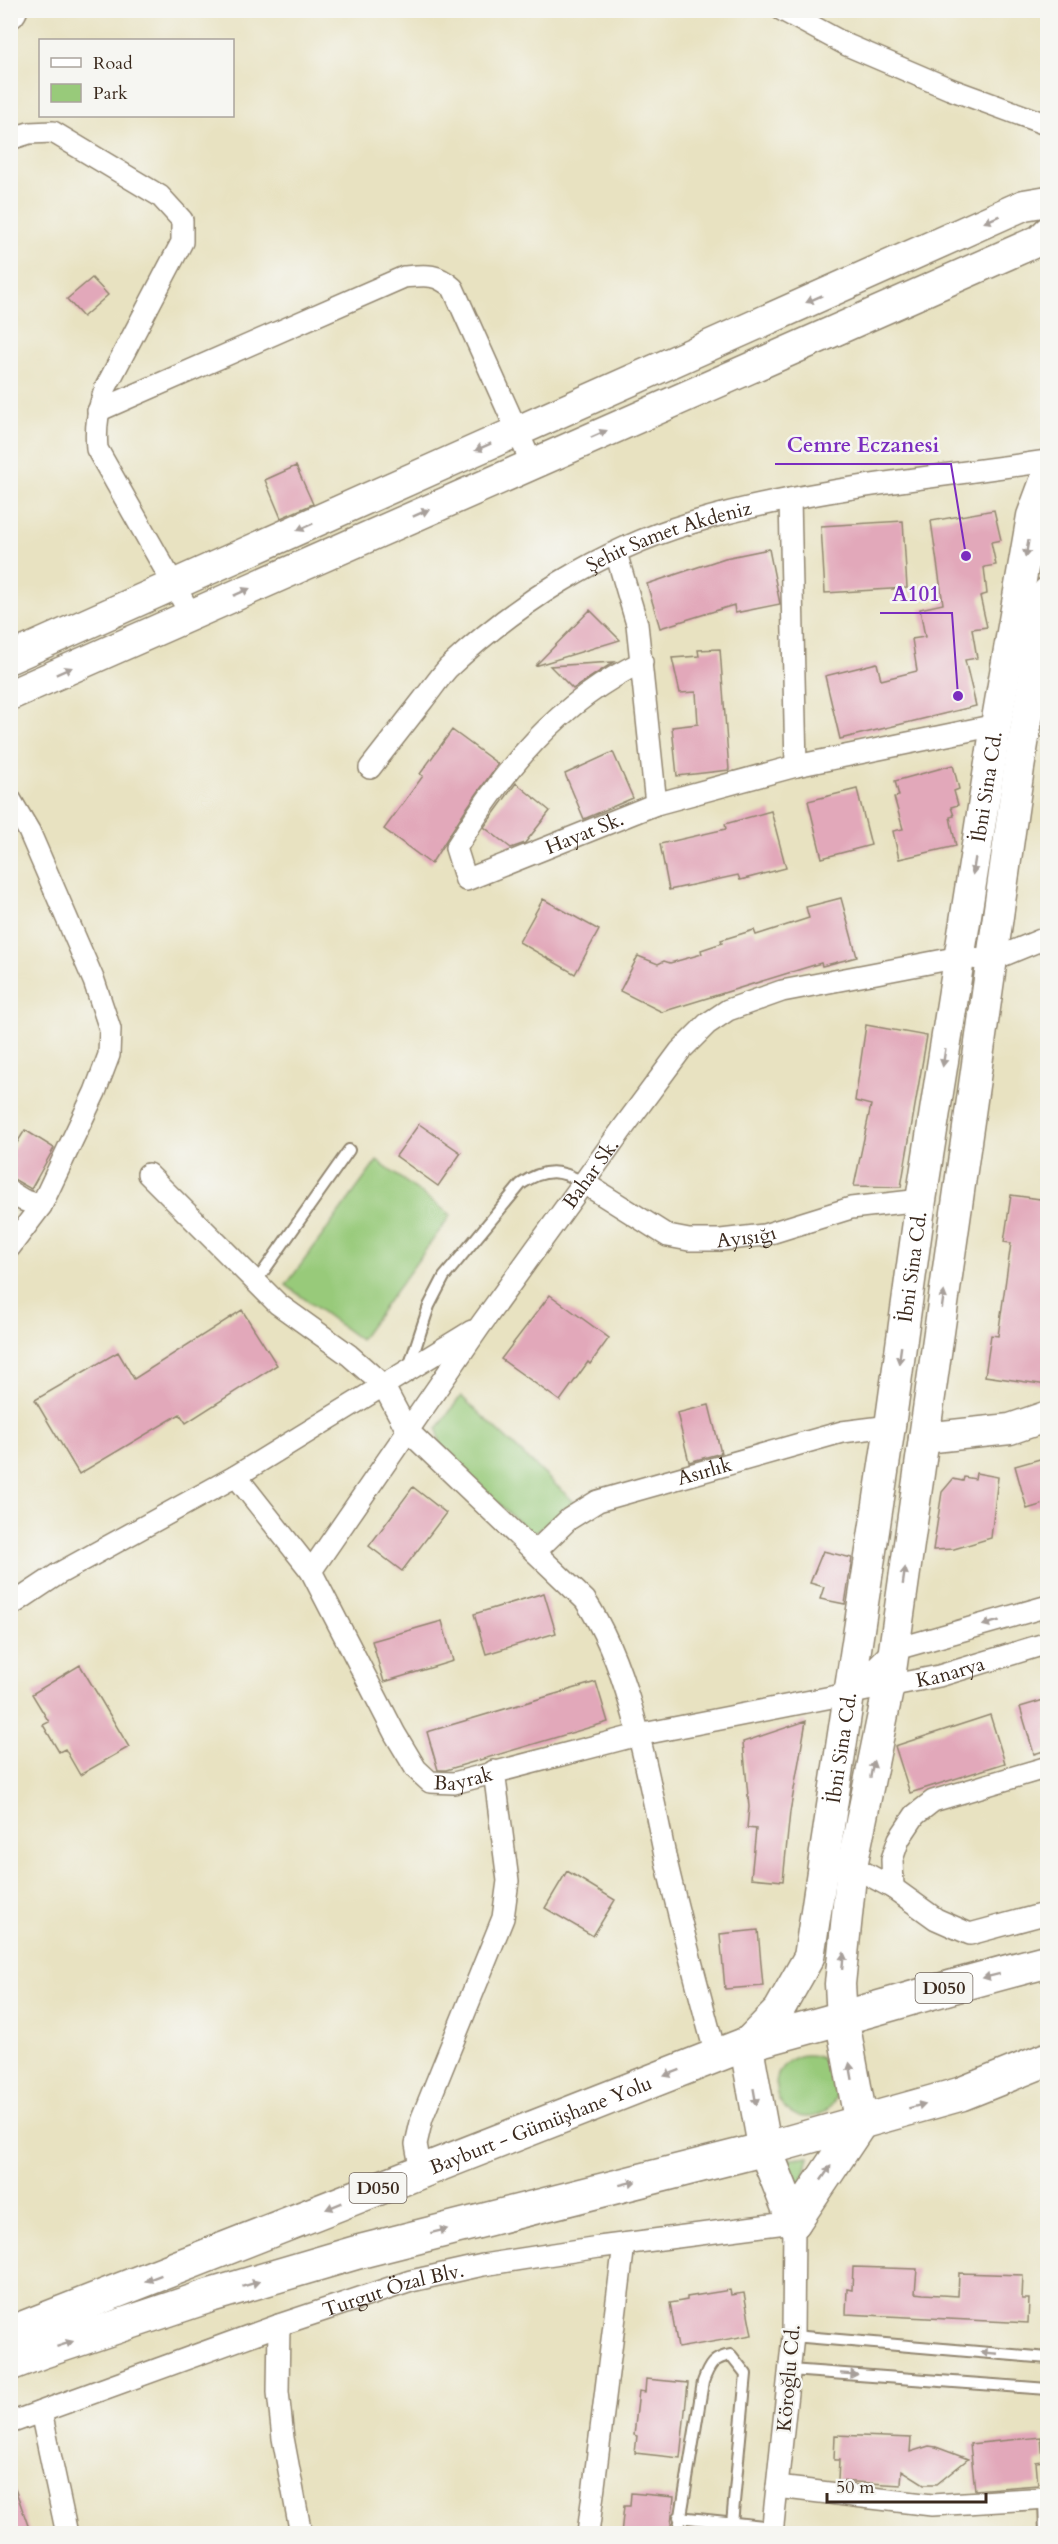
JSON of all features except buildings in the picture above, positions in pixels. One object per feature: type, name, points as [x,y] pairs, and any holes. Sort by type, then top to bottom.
[{"type":"highway","name":"Bayburt - Gümüşhane Yolu","points":[[10,2333],[731,2050],[948,1987],[1047,1961]]},
{"type":"highway","points":[[794,2222],[861,2122],[842,2019]]},
{"type":"highway","points":[[731,2050],[765,2149],[794,2222]]},
{"type":"highway","points":[[10,2364],[212,2295],[358,2252],[765,2149],[961,2094],[1047,2059]]},
{"type":"main road","points":[[10,658],[1024,205],[1047,201]]},
{"type":"main road","points":[[10,694],[1040,240],[1047,232]]},
{"type":"main road","name":"İbni Sina Cd.","points":[[731,2050],[779,2010],[809,1958],[890,1426],[921,1200],[996,725],[1032,516],[1047,472]]},
{"type":"main road","name":"İbni Sina Cd.","points":[[842,2019],[840,1984],[852,1866],[889,1685],[1019,768],[1047,592]]},
{"type":"main road","points":[[924,1438],[1010,1429],[1047,1416]]},
{"type":"street","points":[[782,10],[814,18],[847,45],[950,89],[1047,125]]},
{"type":"street","points":[[10,139],[29,133],[53,132],[160,196],[182,220],[182,242],[106,387],[95,429],[97,449],[191,615]]},
{"type":"street","points":[[98,411],[404,277],[426,275],[441,278],[453,288],[532,464]]},
{"type":"street","name":"Şehit Samet Akdeniz","points":[[370,768],[446,670],[532,599],[616,553],[688,523],[746,508],[1047,461]]},
{"type":"street","points":[[790,500],[796,766]]},
{"type":"street","points":[[616,553],[637,624],[656,804]]},
{"type":"street","name":"Hayat Sk.","points":[[642,662],[616,675],[554,720],[519,757],[480,809],[456,848],[466,880],[656,804],[796,766],[996,725]]},
{"type":"street","points":[[10,799],[20,835],[94,981],[110,1029],[109,1054],[96,1092],[41,1206],[10,1247]]},
{"type":"street","points":[[992,960],[1047,937]]},
{"type":"street","name":"Bahar Sk.","points":[[311,1571],[480,1326],[680,1051],[707,1024],[728,1010],[782,991],[960,957],[992,960]]},
{"type":"street","points":[[148,1174],[278,1304],[349,1355],[383,1385],[407,1430],[585,1600],[598,1618],[611,1646],[638,1735],[677,1910],[731,2050]]},
{"type":"street","name":"Ayışığı","points":[[584,1183],[668,1236],[689,1240],[721,1240],[764,1235],[851,1208],[921,1200]]},
{"type":"street","points":[[10,1192],[23,1200],[41,1206]]},
{"type":"street","points":[[10,1606],[58,1574],[236,1476],[480,1326]]},
{"type":"street","name":"Asırlık","points":[[535,1552],[569,1519],[598,1501],[842,1432],[890,1426]]},
{"type":"street","name":"Bayrak","points":[[236,1476],[311,1571],[390,1724],[416,1769],[430,1782],[454,1783],[638,1735],[850,1692]]},
{"type":"street","points":[[850,1692],[893,1650],[1047,1606]]},
{"type":"street","name":"Kanarya","points":[[850,1692],[939,1676],[1047,1643]]},
{"type":"street","points":[[893,1888],[892,1859],[899,1839],[915,1815],[933,1801],[1047,1767]]},
{"type":"street","points":[[421,2171],[416,2144],[422,2118],[503,1918],[508,1881],[494,1771]]},
{"type":"street","points":[[852,1866],[893,1888],[936,1919],[970,1934],[1047,1913]]},
{"type":"street","name":"Turgut Özal Blv.","points":[[10,2423],[279,2325],[411,2281],[483,2265],[794,2222]]},
{"type":"street","name":"Köroğlu Cd.","points":[[772,2530],[793,2336],[794,2222]]},
{"type":"street","points":[[588,2534],[624,2244]]},
{"type":"street","points":[[279,2325],[278,2392],[283,2438],[301,2534]]},
{"type":"street","points":[[41,2412],[67,2534]]},
{"type":"street","points":[[777,2487],[932,2505],[1046,2499]]},
{"type":"lane","points":[[256,1282],[349,1150]]},
{"type":"lane","points":[[408,1370],[429,1306],[444,1277],[521,1184],[532,1176],[555,1171],[569,1174],[584,1183]]},
{"type":"lane","points":[[793,2336],[1047,2358]]},
{"type":"lane","points":[[678,2534],[703,2382],[710,2363],[721,2356],[731,2355],[746,2374],[732,2528]]},
{"type":"lane","points":[[790,2370],[1047,2389]]},
{"type":"lane","points":[[1045,2534],[1046,2499]]},
{"type":"lane","points":[[679,2517],[732,2528],[772,2530]]},
{"type":"green space","points":[[377,1161],[451,1215],[360,1340],[286,1285]]},
{"type":"green space","points":[[461,1396],[575,1503],[537,1531],[529,1532],[442,1451],[437,1429]]},
{"type":"green space","points":[[801,2055],[813,2055],[829,2064],[836,2074],[838,2086],[836,2098],[829,2108],[813,2117],[801,2117],[790,2112],[781,2103],[776,2092],[776,2080],[781,2069],[790,2060]]},
{"type":"green space","points":[[809,2156],[798,2204],[786,2159]]},
{"type":"place","name":"Cemre Eczanesi","points":[[966,556]]},
{"type":"place","name":"A101","points":[[958,696]]}]
